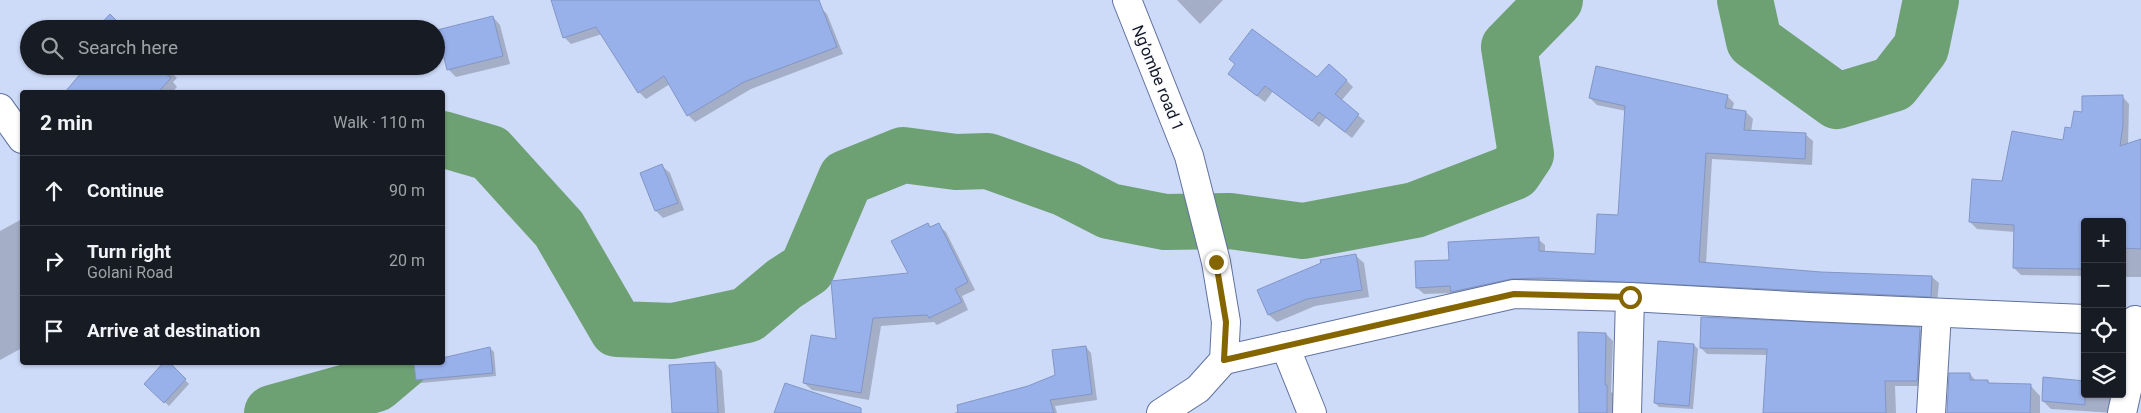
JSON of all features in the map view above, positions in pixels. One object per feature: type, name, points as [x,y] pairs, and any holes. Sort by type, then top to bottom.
[{"type":"street","name":"Ng’ombe road 1","points":[[1127,0],[1189,156],[1216,262],[1226,322],[1224,360]]},
{"type":"street","points":[[0,108],[20,135]]},
{"type":"street","points":[[1161,413],[1198,390],[1224,360],[1514,294],[1630,297],[2081,319]]},
{"type":"street","points":[[1627,413],[1630,297]]},
{"type":"street","points":[[1931,413],[1936,313]]},
{"type":"street","points":[[2122,413],[2128,386],[2133,321]]},
{"type":"street","points":[[1284,346],[1312,413]]},
{"type":"building","points":[[551,0],[819,0],[837,47],[744,82],[687,116],[664,76],[638,93],[596,27],[563,38]]},
{"type":"building","points":[[110,14],[116,20],[104,20]]},
{"type":"building","points":[[493,16],[503,56],[447,70],[445,62],[445,28]]},
{"type":"building","points":[[1252,29],[1317,77],[1329,64],[1347,80],[1335,94],[1359,114],[1345,132],[1319,112],[1312,121],[1265,86],[1257,96],[1228,74],[1235,64],[1229,59]]},
{"type":"building","points":[[1596,66],[1728,95],[1725,108],[1746,111],[1744,130],[1806,133],[1805,159],[1706,153],[1699,262],[1821,272],[1932,276],[1931,297],[1540,278],[1511,279],[1451,292],[1450,286],[1416,288],[1415,261],[1449,260],[1448,242],[1539,237],[1539,251],[1595,254],[1597,214],[1618,215],[1625,106],[1589,98]]},
{"type":"building","points":[[79,75],[167,75],[171,78],[160,90],[67,90]]},
{"type":"building","points":[[2123,95],[2123,125],[2120,146],[2141,139],[2141,249],[2126,248],[2126,218],[2081,218],[2081,269],[2013,268],[2014,225],[1969,222],[1972,179],[2002,181],[2012,131],[2063,140],[2065,127],[2071,128],[2074,111],[2082,112],[2082,96]]},
{"type":"building","points":[[662,164],[678,203],[655,211],[640,173]]},
{"type":"building","points":[[928,223],[930,227],[939,223],[968,282],[955,289],[962,302],[929,318],[927,315],[873,318],[861,393],[803,383],[811,335],[836,339],[831,281],[908,273],[891,241]]},
{"type":"building","points":[[1356,254],[1362,290],[1307,299],[1268,315],[1257,290],[1321,263],[1320,260]]},
{"type":"building","points":[[1701,317],[1920,327],[1917,381],[1885,381],[1886,413],[1763,413],[1767,349],[1700,348]]},
{"type":"building","points":[[1578,332],[1606,333],[1605,385],[1607,385],[1607,413],[1579,413]]},
{"type":"building","points":[[1658,341],[1694,344],[1689,406],[1654,403]]},
{"type":"building","points":[[1086,346],[1092,394],[1050,400],[1054,413],[958,413],[957,405],[1028,386],[1055,375],[1052,350]]},
{"type":"building","points":[[490,347],[493,373],[416,380],[414,365],[445,365],[445,357]]},
{"type":"building","points":[[715,362],[718,413],[672,413],[669,365]]},
{"type":"building","points":[[161,365],[172,365],[186,379],[164,403],[144,384]]},
{"type":"building","points":[[1949,373],[1970,373],[1970,380],[1988,380],[1988,383],[2031,384],[2030,413],[1947,413]]},
{"type":"building","points":[[2043,377],[2081,381],[2081,398],[2085,398],[2085,405],[2042,401]]},
{"type":"building","points":[[785,383],[861,408],[861,413],[774,413]]},
{"type":"waterway","points":[[445,140],[490,153],[559,229],[617,329],[673,331],[747,315],[784,284],[807,269],[846,178],[903,155],[956,162],[988,161],[1066,189],[1109,211],[1165,222],[1230,221],[1303,231],[1415,210],[1514,172],[1526,154],[1509,47],[1555,0]]},
{"type":"waterway","points":[[1745,0],[1754,41],[1837,101],[1893,84],[1921,48],[1931,0]]},
{"type":"waterway","points":[[272,413],[376,384],[398,365]]},
{"type":"route","points":[[1216,262],[1226,322],[1224,360],[1514,294],[1630,297]]}]
